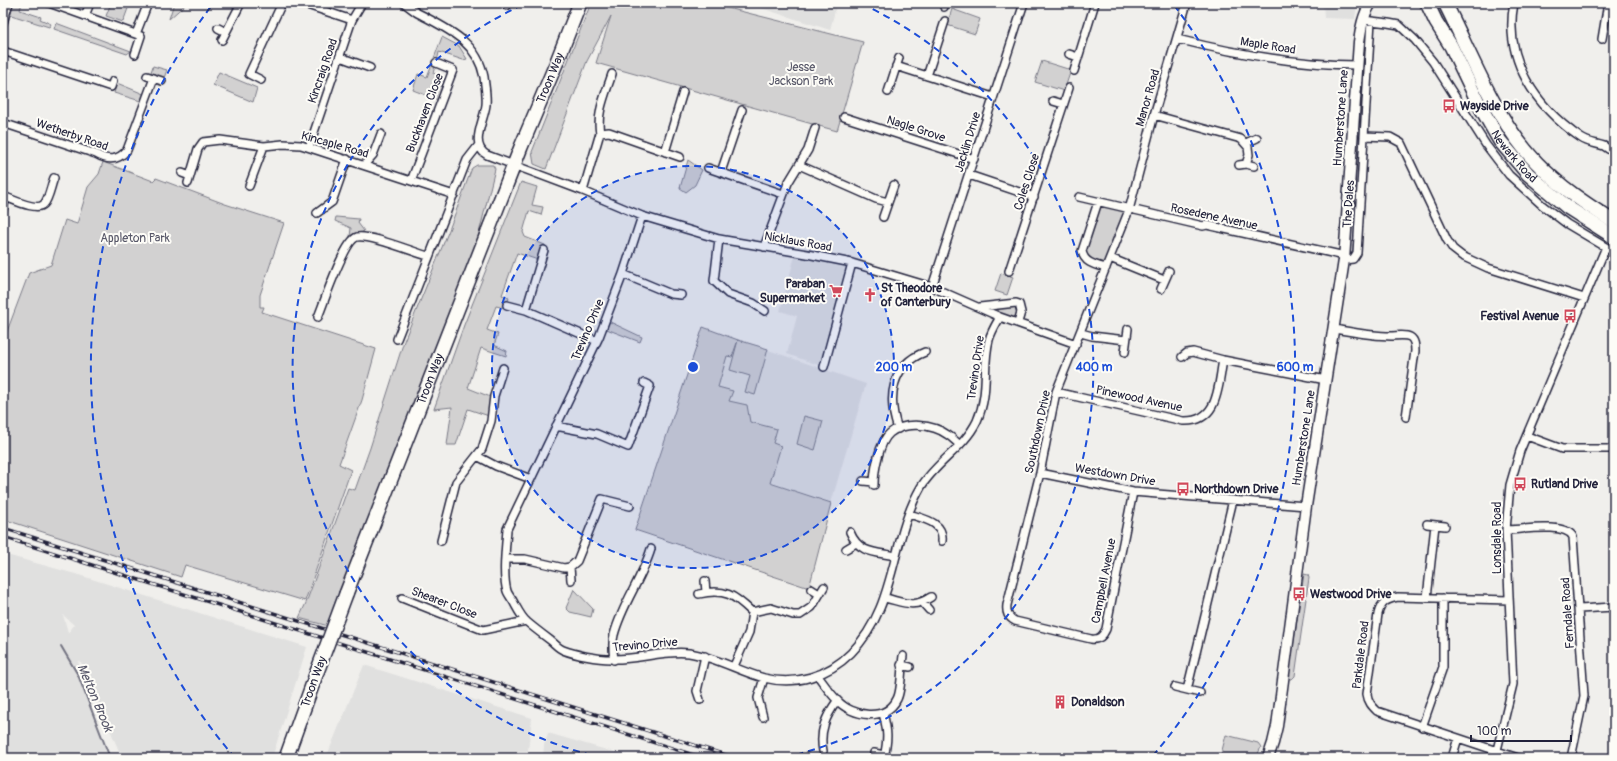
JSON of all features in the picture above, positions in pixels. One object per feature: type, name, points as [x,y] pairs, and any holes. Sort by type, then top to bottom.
[{"type":"highway","name":"Troon Way","points":[[286,758],[346,594],[514,166],[580,3]]},
{"type":"highway","name":"Newark Road","points":[[1426,3],[1451,46],[1480,106],[1500,141],[1528,174],[1610,242]]},
{"type":"highway","name":"Newark Road","points":[[1445,3],[1488,90],[1513,134],[1537,163],[1574,196],[1614,222]]},
{"type":"street","points":[[3,23],[9,3]]},
{"type":"street","points":[[49,3],[141,36],[135,54]]},
{"type":"street","points":[[85,16],[90,3]]},
{"type":"street","points":[[136,34],[148,3]]},
{"type":"street","points":[[222,40],[241,3]]},
{"type":"street","points":[[261,80],[249,74],[282,3]]},
{"type":"street","points":[[301,3],[352,20]]},
{"type":"street","name":"Kincraig Road","points":[[309,147],[352,20],[362,3]]},
{"type":"street","points":[[397,339],[428,256],[467,160],[478,146],[486,104],[483,75],[472,50],[463,40],[444,26],[415,11],[406,3]]},
{"type":"street","name":"Jacklin Drive","points":[[932,287],[1024,3]]},
{"type":"street","points":[[1074,71],[1095,3]]},
{"type":"street","name":"Manor Road","points":[[1133,200],[1154,115],[1187,3]]},
{"type":"street","name":"Humberstone Lane","points":[[1268,758],[1273,743],[1276,726],[1306,506],[1344,258],[1357,65],[1367,21],[1366,12],[1371,3]]},
{"type":"street","points":[[1433,3],[1447,29],[1451,46]]},
{"type":"street","points":[[1514,3],[1512,37],[1518,65],[1536,97],[1552,116],[1582,138],[1589,142],[1604,146],[1614,153]]},
{"type":"street","points":[[1602,39],[1608,3],[1614,5]]},
{"type":"street","points":[[927,76],[938,29],[945,21]]},
{"type":"street","points":[[1367,21],[1388,23],[1399,26],[1415,40],[1433,62],[1486,145],[1509,176],[1542,205],[1567,224],[1610,242],[1614,252]]},
{"type":"street","name":"The Dales","points":[[1344,258],[1352,259],[1357,253],[1364,136],[1367,21]]},
{"type":"street","points":[[218,28],[226,32]]},
{"type":"street","name":"Maple Road","points":[[1177,39],[1257,57],[1323,65],[1357,65]]},
{"type":"street","points":[[3,52],[111,87]]},
{"type":"street","points":[[1069,54],[1078,57]]},
{"type":"street","points":[[340,58],[370,68]]},
{"type":"street","points":[[888,92],[899,58]]},
{"type":"street","name":"Buckhaven Close","points":[[411,181],[453,70],[436,63]]},
{"type":"street","points":[[896,66],[993,97]]},
{"type":"street","points":[[1523,73],[1530,68]]},
{"type":"street","points":[[583,191],[600,133],[598,123],[612,74]]},
{"type":"street","name":"Wetherby Road","points":[[3,122],[96,154],[105,159],[114,159],[122,156],[127,150],[150,77],[162,81]]},
{"type":"street","points":[[609,83],[617,86]]},
{"type":"street","name":"Coles Close","points":[[1008,267],[1034,197],[1068,88]]},
{"type":"street","points":[[665,152],[683,92]]},
{"type":"street","points":[[1053,101],[1063,104]]},
{"type":"street","points":[[721,172],[742,120],[742,110]]},
{"type":"street","points":[[1154,115],[1241,139],[1246,143],[1249,150],[1243,165],[1254,166]]},
{"type":"street","name":"Nagle Grove","points":[[844,117],[851,123],[974,159]]},
{"type":"street","points":[[764,247],[783,194],[815,128]]},
{"type":"street","points":[[600,133],[609,132],[680,157]]},
{"type":"street","points":[[364,165],[373,155],[381,134]]},
{"type":"street","points":[[1364,136],[1390,137],[1400,143],[1447,240],[1453,249],[1462,256],[1488,268],[1584,298]]},
{"type":"street","points":[[1246,143],[1257,138]]},
{"type":"street","name":"Kincaple Road","points":[[182,173],[189,179],[198,149],[203,142],[220,140],[264,146],[283,144],[301,145],[454,195]]},
{"type":"street","points":[[249,186],[264,146]]},
{"type":"street","name":"Nicklaus Road","points":[[478,146],[483,153],[487,155],[583,191],[642,216],[719,239],[852,263],[932,287],[1000,317],[1018,322],[1076,344]]},
{"type":"street","points":[[317,213],[332,202],[347,159]]},
{"type":"street","points":[[798,165],[876,199],[888,202]]},
{"type":"street","points":[[708,168],[783,194]]},
{"type":"street","points":[[969,175],[1034,197]]},
{"type":"street","points":[[3,209],[5,197],[34,207],[40,207],[45,203],[54,178]]},
{"type":"street","points":[[883,217],[894,185]]},
{"type":"street","name":"Rosedene Avenue","points":[[1079,197],[1129,210],[1203,226],[1207,225],[1344,258]]},
{"type":"street","name":"Southdown Drive","points":[[1007,605],[1040,473],[1056,392],[1081,333],[1133,200]]},
{"type":"street","points":[[1098,202],[1082,251],[1084,258],[1088,261],[1106,268]]},
{"type":"street","name":"Trevino Drive","points":[[642,216],[623,274],[597,342],[507,529],[505,559],[507,592],[526,621],[563,650],[596,659],[614,660],[666,652],[688,653],[705,656],[764,678],[790,681],[818,676],[839,663],[851,653],[865,636],[877,616],[885,598],[909,514],[922,486],[929,475],[960,445],[977,421],[986,390],[987,353],[990,339],[1000,317]]},
{"type":"street","points":[[318,317],[344,251],[356,237],[369,237],[428,256]]},
{"type":"street","points":[[719,239],[714,281],[728,294],[753,303],[765,311]]},
{"type":"street","name":"Lonsdale Road","points":[[1497,750],[1513,684],[1506,530],[1510,485],[1518,457],[1584,298],[1610,242]]},
{"type":"street","points":[[526,310],[544,250]]},
{"type":"street","points":[[1110,258],[1164,280]]},
{"type":"street","points":[[824,367],[852,263]]},
{"type":"street","points":[[1161,289],[1169,271]]},
{"type":"street","points":[[623,274],[671,294],[680,295]]},
{"type":"street","points":[[980,307],[1016,303],[1019,304],[1021,312],[1018,322]]},
{"type":"street","points":[[507,304],[526,310],[597,342]]},
{"type":"street","points":[[1125,352],[1128,329]]},
{"type":"street","points":[[1334,329],[1388,336],[1401,335],[1409,337],[1413,340],[1415,344],[1415,351],[1406,417]]},
{"type":"street","points":[[1081,333],[1092,336],[1126,340]]},
{"type":"street","points":[[910,350],[914,356]]},
{"type":"street","points":[[898,429],[894,416],[893,390],[904,364],[914,356],[924,352]]},
{"type":"street","points":[[1184,353],[1193,352],[1223,360],[1326,380]]},
{"type":"street","name":"Pinewood Avenue","points":[[1056,392],[1183,421],[1198,420],[1210,412],[1216,394],[1223,360]]},
{"type":"street","points":[[441,541],[456,482],[482,449],[491,420],[494,396],[503,368]]},
{"type":"street","points":[[556,426],[597,434],[628,447],[650,386],[644,383]]},
{"type":"street","points":[[863,481],[874,484],[882,444],[890,433],[898,429],[907,426],[926,426],[948,434],[960,445]]},
{"type":"street","points":[[1527,436],[1562,449],[1614,448]]},
{"type":"street","points":[[476,456],[496,466],[531,479]]},
{"type":"street","name":"Westdown Drive","points":[[1040,473],[1133,492],[1306,506]]},
{"type":"street","name":"Campbell Avenue","points":[[1007,605],[1006,610],[1009,617],[1014,622],[1090,639],[1096,640],[1101,638],[1106,629],[1133,492]]},
{"type":"street","points":[[505,559],[525,559],[564,568],[570,567],[577,561],[602,499],[630,506]]},
{"type":"street","points":[[1188,690],[1233,500]]},
{"type":"street","points":[[909,514],[938,526],[942,532],[942,542]]},
{"type":"street","points":[[1427,598],[1431,524],[1445,526]]},
{"type":"street","name":"Ferndale Road","points":[[1506,530],[1561,528],[1572,533],[1579,609],[1584,696],[1571,758]]},
{"type":"street","points":[[942,532],[949,529]]},
{"type":"street","points":[[850,532],[856,543],[866,550],[896,556]]},
{"type":"street","points":[[846,549],[856,543]]},
{"type":"street","points":[[614,660],[614,635],[628,600],[646,565],[651,549]]},
{"type":"street","points":[[570,567],[571,580]]},
{"type":"street","points":[[705,581],[702,593],[730,594],[737,598],[752,612]]},
{"type":"street","points":[[752,612],[771,608],[793,615],[800,615],[812,607],[824,587]]},
{"type":"street","points":[[811,589],[819,594]]},
{"type":"street","points":[[885,598],[910,604],[922,603],[931,597]]},
{"type":"street","name":"Parkdale Road","points":[[1509,600],[1398,597],[1390,599],[1380,606],[1367,694],[1371,706],[1377,712],[1518,758]]},
{"type":"street","name":"Shearer Close","points":[[402,598],[483,630],[526,621]]},
{"type":"street","points":[[1422,727],[1443,666],[1443,598]]},
{"type":"street","points":[[922,603],[929,610]]},
{"type":"street","points":[[1579,609],[1614,607]]},
{"type":"street","points":[[734,666],[749,632],[752,612]]},
{"type":"street","points":[[700,700],[697,691],[705,656]]},
{"type":"street","points":[[818,676],[837,701],[846,709],[873,714],[884,713],[898,698],[903,656]]},
{"type":"street","points":[[902,665],[910,666]]},
{"type":"street","points":[[763,717],[758,698],[764,678]]},
{"type":"street","points":[[1175,687],[1200,693]]},
{"type":"street","points":[[688,692],[697,691]]},
{"type":"street","points":[[823,751],[822,732],[824,724],[827,715],[837,701]]},
{"type":"street","points":[[874,752],[884,756],[888,740],[888,731],[884,713]]},
{"type":"street","points":[[1452,758],[1458,738]]},
{"type":"shaded area","points":[[745,3],[837,3],[830,30]]},
{"type":"shaded area","points":[[1323,3],[1357,3],[1355,19],[1324,18]]},
{"type":"shaded area","points":[[796,252],[852,263],[824,367],[787,354],[797,316],[780,311]]},
{"type":"shaded area","points":[[703,327],[866,384],[831,503],[663,447]]},
{"type":"shaded area","points":[[3,554],[79,575],[307,647],[272,758],[122,758],[81,662],[78,661],[108,758],[3,758]],"holes":[[[63,615],[74,625],[68,632]]]},
{"type":"shaded area","points":[[364,665],[532,718],[527,758],[326,758]]},
{"type":"shaded area","points":[[548,733],[634,758],[543,758],[544,745]]},
{"type":"green space","points":[[11,3],[22,3],[20,10],[41,17],[40,19],[51,24],[49,27],[8,14]]},
{"type":"green space","points":[[111,3],[130,3],[123,22],[106,16]]},
{"type":"green space","points":[[174,3],[187,3],[169,19]]},
{"type":"green space","name":"Jesse Jackson Park","points":[[591,3],[708,3],[863,42],[837,131],[596,63],[611,16],[587,61],[546,169],[534,164],[532,152]]},
{"type":"green space","points":[[952,9],[980,19],[975,34],[947,25]]},
{"type":"green space","points":[[56,23],[131,51],[127,54],[54,29]]},
{"type":"green space","points":[[442,37],[459,46],[467,59],[463,60],[439,52],[433,73],[448,80],[441,101],[413,90],[418,74],[427,77]]},
{"type":"green space","points":[[1042,61],[1071,70],[1064,91],[1035,82]]},
{"type":"green space","points":[[153,66],[167,70],[164,78],[151,72]]},
{"type":"green space","points":[[219,72],[257,88],[253,102],[213,85]]},
{"type":"green space","points":[[117,83],[146,95],[144,102],[114,93]]},
{"type":"green space","points":[[688,160],[702,170],[695,185],[686,192],[680,188]]},
{"type":"green space","name":"Appleton Park","points":[[103,162],[153,181],[156,178],[225,204],[284,223],[260,295],[260,307],[264,307],[262,312],[376,349],[362,400],[339,464],[351,470],[305,601],[185,565],[181,577],[3,519],[3,334],[6,334],[29,273],[51,265],[65,220],[77,224],[88,187],[99,174]]},
{"type":"green space","points":[[477,165],[493,165],[495,169],[468,277],[332,627],[299,618],[306,603],[348,488],[355,490],[404,341],[449,230],[472,168]]},
{"type":"green space","points":[[521,182],[537,187],[532,205],[543,207],[541,215],[529,211],[523,232],[525,237],[545,245],[541,261],[517,253],[502,295],[509,298],[505,308],[496,306],[487,330],[498,334],[494,345],[507,351],[506,356],[481,348],[468,388],[493,398],[492,417],[468,409],[456,445],[447,445],[452,407],[434,409],[464,325]]},
{"type":"green space","points":[[1098,202],[1129,210],[1106,268],[1091,263],[1082,246]]},
{"type":"green space","points":[[336,217],[359,219],[358,223],[364,231],[351,238],[351,228],[335,221]]},
{"type":"green space","points":[[1001,273],[1013,277],[1007,295],[995,291]]},
{"type":"green space","points":[[1019,304],[1018,322],[980,307]]},
{"type":"green space","points":[[608,321],[642,337],[640,342],[604,328]]},
{"type":"green space","points":[[703,327],[738,340],[732,357],[727,356],[718,387],[733,391],[729,401],[747,405],[750,422],[777,429],[773,443],[781,446],[770,483],[831,503],[809,588],[635,530]]},
{"type":"green space","points":[[738,340],[768,349],[755,395],[745,392],[750,376],[730,370]]},
{"type":"green space","points":[[804,416],[823,421],[815,450],[797,444]]},
{"type":"green space","points":[[1304,574],[1308,575],[1309,578],[1295,676],[1290,679],[1289,674]]},
{"type":"green space","points":[[574,589],[593,609],[591,617],[570,612],[566,608]]},
{"type":"green space","points":[[1226,735],[1258,743],[1261,747],[1256,758],[1220,758]]},
{"type":"waterway","name":"Melton Brook","points":[[61,646],[78,675],[110,758]]},
{"type":"railway","points":[[3,528],[735,758]]},
{"type":"railway","points":[[3,537],[703,758]]},
{"type":"place","name":"Wayside Drive","points":[[1449,106]]},
{"type":"place","name":"Paraban Supermarket","points":[[836,291]]},
{"type":"place","name":"St Theodore of Canterbury","points":[[870,295]]},
{"type":"place","name":"Festival Avenue","points":[[1570,316]]},
{"type":"place","name":"Rutland Drive","points":[[1520,484]]},
{"type":"place","name":"Northdown Drive","points":[[1183,489]]},
{"type":"place","name":"Westwood Drive","points":[[1299,594]]},
{"type":"place","name":"Donaldson","points":[[1060,702]]}]
